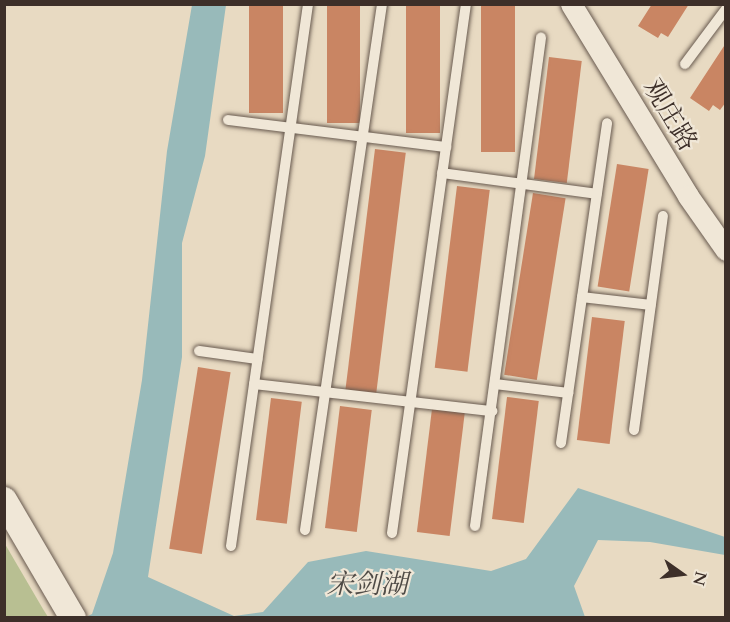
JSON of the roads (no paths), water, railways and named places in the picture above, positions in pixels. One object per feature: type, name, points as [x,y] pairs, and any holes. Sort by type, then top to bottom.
[{"type":"street","name":"观庄路","points":[[571,4],[688,196],[726,250]]},
{"type":"street","points":[[4,500],[71,614]]},
{"type":"lane","points":[[231,546],[308,4]]},
{"type":"lane","points":[[305,530],[382,4]]},
{"type":"lane","points":[[392,533],[466,4]]},
{"type":"lane","points":[[685,64],[726,9]]},
{"type":"lane","points":[[475,526],[541,37]]},
{"type":"lane","points":[[228,120],[446,147]]},
{"type":"lane","points":[[561,443],[607,123]]},
{"type":"lane","points":[[442,173],[597,194]]},
{"type":"lane","points":[[634,430],[663,216]]},
{"type":"lane","points":[[582,297],[651,305]]},
{"type":"lane","points":[[199,351],[258,359]]},
{"type":"lane","points":[[254,384],[492,411]]},
{"type":"lane","points":[[495,384],[568,393]]},
{"type":"water","name":"宋剑湖","points":[[192,5],[226,5],[205,156],[182,243],[182,357],[148,577],[234,616],[263,612],[308,562],[366,551],[491,571],[526,559],[578,488],[725,537],[725,555],[650,542],[598,540],[574,586],[585,617],[86,617],[92,614],[113,553],[142,380],[167,151]]}]
